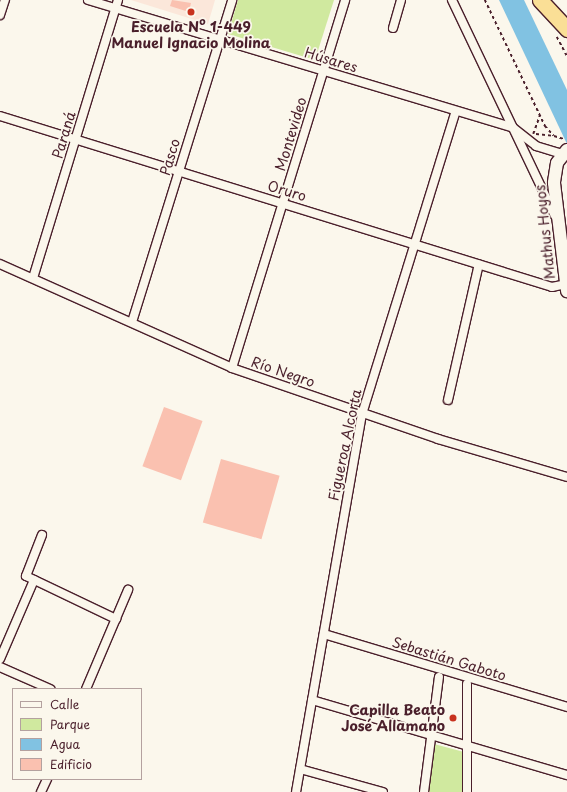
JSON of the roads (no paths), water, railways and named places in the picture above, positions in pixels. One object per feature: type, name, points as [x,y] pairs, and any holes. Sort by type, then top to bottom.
[{"type":"highway","points":[[540,0],[567,29]]},
{"type":"main road","name":"Mathus Hoyos","points":[[565,148],[554,183],[561,227],[567,291]]},
{"type":"street","points":[[0,15],[5,0]]},
{"type":"street","name":"Húsares","points":[[88,0],[456,112],[512,127]]},
{"type":"street","name":"Paraná","points":[[33,278],[77,139],[118,0]]},
{"type":"street","name":"Pasco","points":[[132,322],[232,0]]},
{"type":"street","name":"Montevideo","points":[[232,368],[284,203],[345,0]]},
{"type":"street","points":[[393,28],[401,0]]},
{"type":"street","points":[[452,0],[561,227]]},
{"type":"street","name":"Figueroa Alcorta","points":[[296,792],[362,414],[456,112]]},
{"type":"street","name":"Oruro","points":[[0,116],[552,287],[566,284]]},
{"type":"street","points":[[512,127],[520,136],[536,146],[565,148]]},
{"type":"street","name":"Río Negro","points":[[0,264],[232,368],[362,414],[567,477]]},
{"type":"street","points":[[448,400],[479,264]]},
{"type":"street","points":[[42,535],[26,576],[116,619]]},
{"type":"street","points":[[0,659],[34,580]]},
{"type":"street","points":[[86,688],[128,590]]},
{"type":"street","name":"Sebastián Gaboto","points":[[324,634],[567,707]]},
{"type":"street","points":[[0,667],[48,688]]},
{"type":"street","points":[[424,792],[438,677]]},
{"type":"street","points":[[467,684],[467,792]]},
{"type":"street","points":[[312,700],[567,775]]},
{"type":"street","points":[[300,769],[383,792]]},
{"type":"street","points":[[42,792],[47,780]]},
{"type":"water","points":[[499,0],[524,0],[567,90],[567,144]]},
{"type":"place","name":"Escuela Nº 1-449 Manuel Ignacio Molina","points":[[191,12]]},
{"type":"place","name":"Capilla Beato José Allamano","points":[[453,718]]}]
